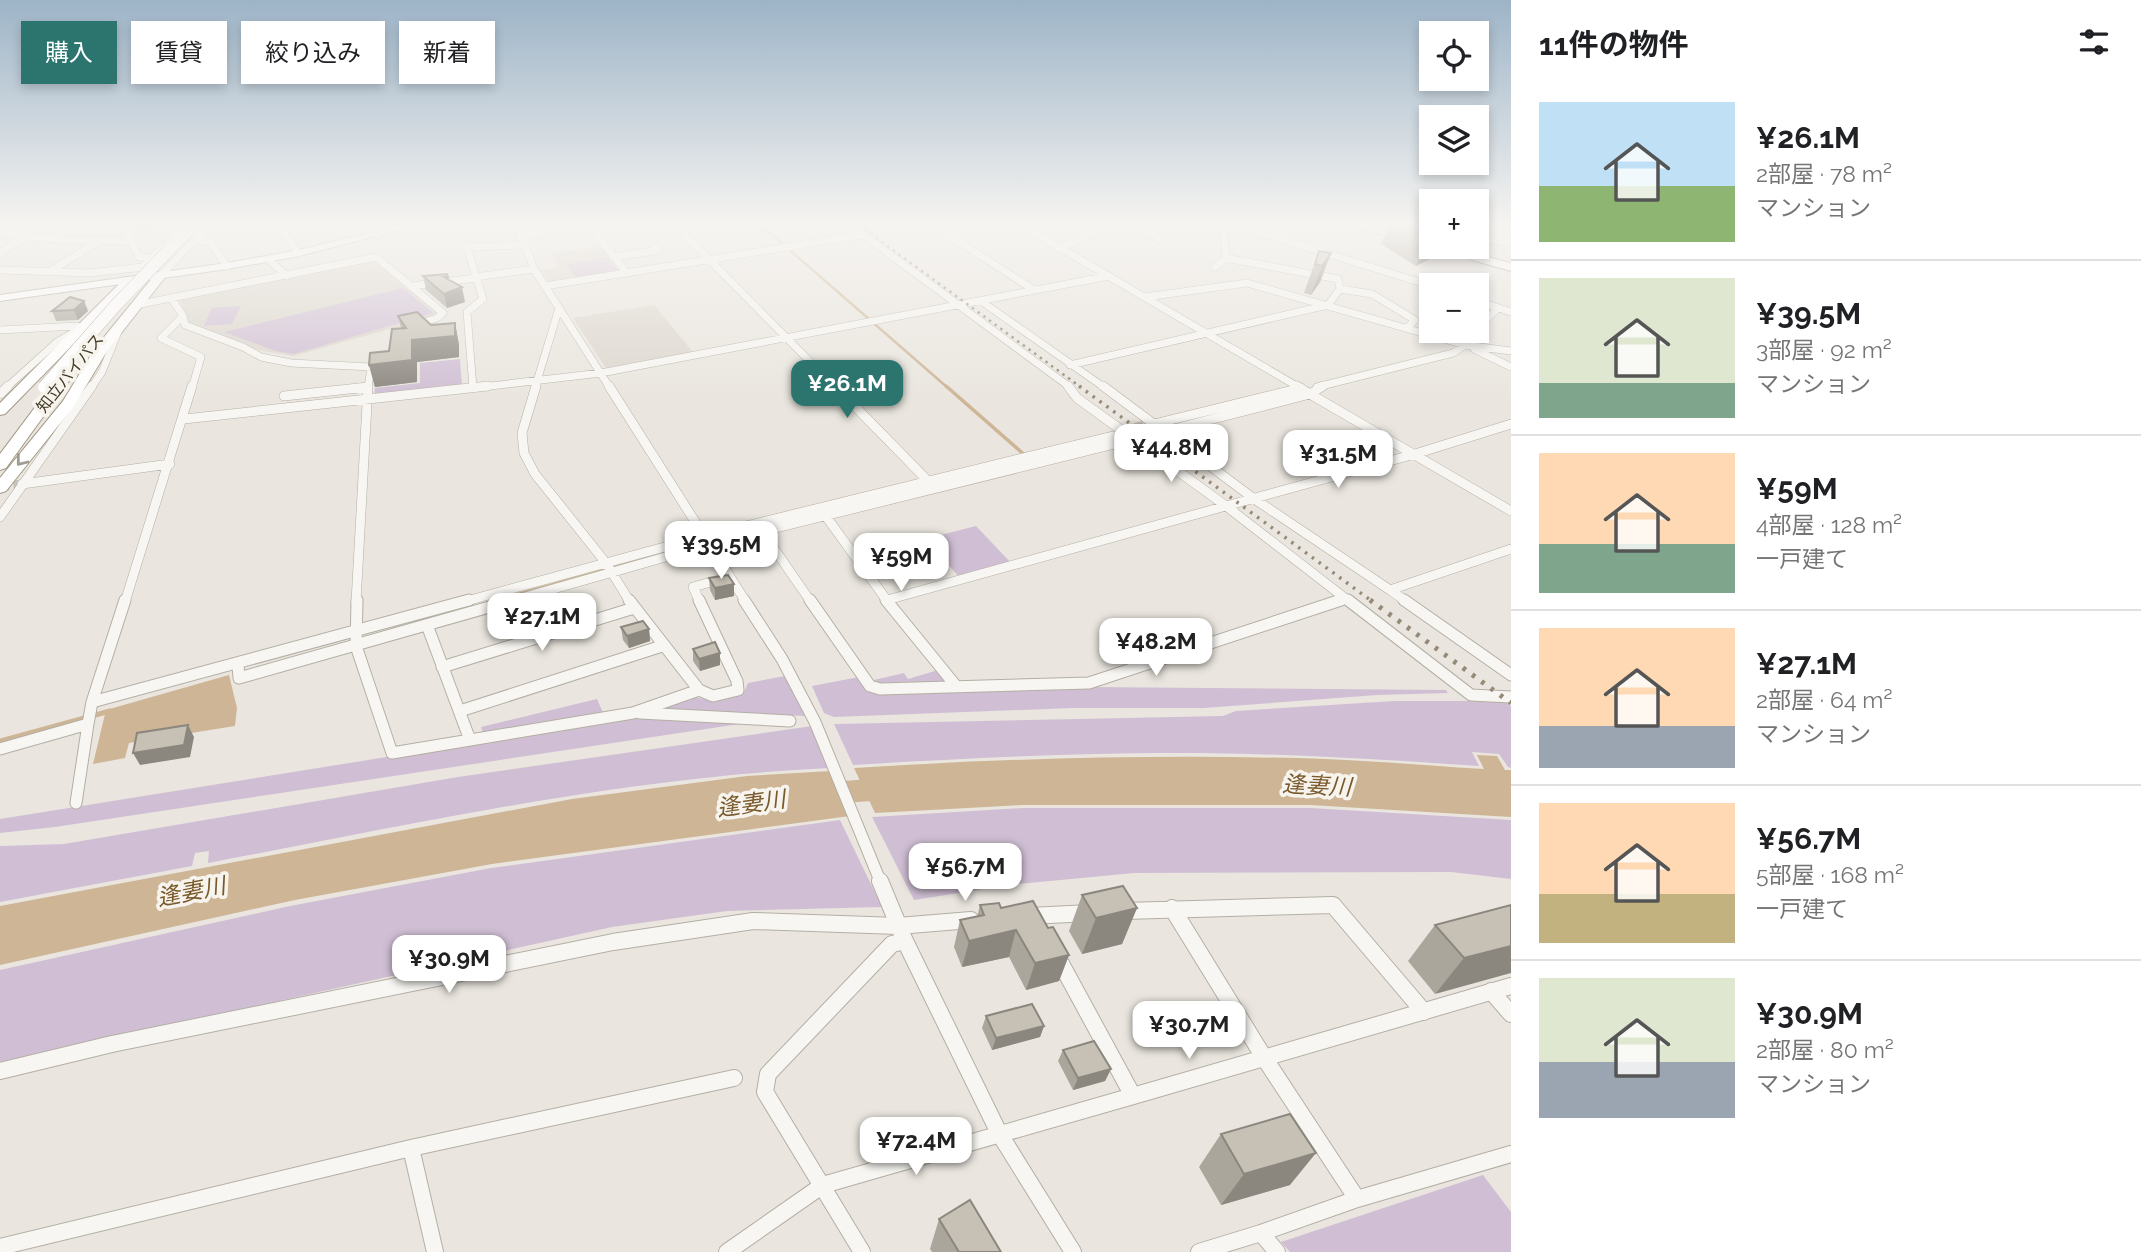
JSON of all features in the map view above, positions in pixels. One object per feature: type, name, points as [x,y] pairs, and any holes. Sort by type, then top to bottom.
[{"type":"highway","points":[[0,411],[127,283]]},
{"type":"highway","name":"知立バイパス","points":[[0,443],[116,304],[139,283]]},
{"type":"highway","name":"知立バイパス","points":[[0,465],[62,382],[148,283]]},
{"type":"highway","points":[[0,488],[69,402],[102,350],[154,283]]},
{"type":"street","points":[[0,298],[105,283]]},
{"type":"street","points":[[136,305],[250,283]]},
{"type":"street","points":[[401,329],[437,318],[443,313],[409,283]]},
{"type":"street","points":[[412,286],[433,283]]},
{"type":"street","points":[[473,388],[467,312],[483,299],[478,283]]},
{"type":"street","points":[[543,283],[761,624],[815,722],[905,941],[999,1133],[1073,1252]]},
{"type":"street","points":[[545,286],[561,283]]},
{"type":"street","points":[[732,283],[928,481]]},
{"type":"street","points":[[929,283],[1226,506],[1471,695],[1511,697]]},
{"type":"street","points":[[1024,283],[1034,290]]},
{"type":"street","points":[[184,419],[601,373],[1069,283]]},
{"type":"street","points":[[1122,283],[1511,511]]},
{"type":"street","points":[[1145,297],[1244,283]]},
{"type":"street","points":[[1249,283],[1465,345],[1511,351]]},
{"type":"street","points":[[1070,365],[1328,305],[1340,289],[1339,283]]},
{"type":"street","points":[[1340,289],[1372,294],[1385,300],[1415,320],[1407,328]]},
{"type":"street","points":[[172,299],[183,316],[185,325],[243,347],[261,358],[291,363],[371,367],[388,355]]},
{"type":"street","points":[[981,301],[1152,424],[1166,431],[1310,394],[1324,386]]},
{"type":"street","points":[[1489,305],[1507,310]]},
{"type":"street","points":[[559,308],[540,380],[522,433],[523,453],[535,474],[609,567],[662,646],[706,696],[718,697],[738,690],[737,681],[693,587],[730,576]]},
{"type":"street","points":[[1489,322],[1507,310]]},
{"type":"street","points":[[76,803],[92,702],[170,464],[201,356],[161,338],[183,316]]},
{"type":"street","points":[[0,330],[86,326]]},
{"type":"street","points":[[0,394],[57,342],[86,326]]},
{"type":"street","points":[[0,517],[102,372],[120,327]]},
{"type":"street","points":[[1465,345],[1511,367]]},
{"type":"street","points":[[1152,424],[1299,388],[1324,386],[1453,353],[1465,345]]},
{"type":"street","points":[[371,367],[366,401],[355,632],[356,646],[392,753],[634,713],[699,690]]},
{"type":"street","points":[[284,396],[368,387]]},
{"type":"street","points":[[887,600],[1415,454],[1511,424]]},
{"type":"street","points":[[92,702],[928,481],[1121,433],[1122,430]]},
{"type":"street","points":[[1166,431],[1165,434],[1253,498],[1511,675]]},
{"type":"street","points":[[708,540],[762,531],[1135,439]]},
{"type":"street","points":[[22,484],[170,464]]},
{"type":"street","points":[[825,515],[887,600],[956,686]]},
{"type":"street","points":[[762,531],[870,686],[880,689],[1088,683],[1344,599]]},
{"type":"street","points":[[1390,590],[1511,549]]},
{"type":"street","points":[[238,664],[239,678],[427,625],[609,567]]},
{"type":"street","points":[[442,667],[634,608]]},
{"type":"street","points":[[427,625],[470,740]]},
{"type":"street","points":[[460,711],[662,646]]},
{"type":"street","points":[[634,713],[790,721]]},
{"type":"street","points":[[0,749],[88,724]]},
{"type":"street","points":[[1007,918],[1041,927],[1172,908],[1333,905],[1424,1012]]},
{"type":"street","points":[[1172,908],[1265,1059],[1357,1199]]},
{"type":"street","points":[[0,1071],[112,1044],[614,942],[753,921],[898,926],[980,919]]},
{"type":"street","points":[[1041,927],[1133,1096]]},
{"type":"street","points":[[862,1252],[765,1092],[768,1074],[891,944],[905,941]]},
{"type":"street","points":[[727,1252],[823,1185],[1511,986]]},
{"type":"street","points":[[1491,991],[1511,1014]]},
{"type":"street","points":[[0,1247],[411,1148],[734,1078]]},
{"type":"street","points":[[411,1148],[435,1252]]},
{"type":"street","points":[[1199,1252],[1357,1199],[1511,1154]]},
{"type":"street","points":[[1261,1233],[1277,1252]]},
{"type":"shaded area","points":[[251,283],[401,283],[437,313],[433,317],[293,356],[258,350],[189,324],[179,298]]},
{"type":"shaded area","points":[[403,288],[433,313],[294,354],[276,351],[224,332]]},
{"type":"shaded area","points":[[654,305],[693,352],[606,368],[573,318]]},
{"type":"shaded area","points":[[241,306],[232,324],[204,326],[212,308]]},
{"type":"shaded area","points":[[460,359],[462,387],[374,396],[375,388],[420,383],[420,363]]},
{"type":"shaded area","points":[[976,526],[1013,565],[961,579],[925,539]]},
{"type":"shaded area","points":[[938,670],[949,683],[879,687],[874,680],[904,673],[908,679]]},
{"type":"shaded area","points":[[785,676],[809,716],[663,711],[661,707],[694,697],[716,702],[744,692],[748,683]]},
{"type":"shaded area","points":[[859,677],[865,689],[1089,687],[1446,690],[1448,693],[1377,695],[1204,708],[1074,708],[834,717],[824,713],[812,686]]},
{"type":"shaded area","points":[[597,699],[604,715],[483,733],[481,727]]},
{"type":"shaded area","points":[[1394,701],[1504,701],[1511,706],[1511,768],[1499,754],[1472,752],[1479,766],[1317,756],[1196,753],[1041,756],[853,765],[834,724],[1223,716],[1236,711]]},
{"type":"shaded area","points":[[636,717],[746,723],[0,833],[0,819]]},
{"type":"shaded area","points":[[812,726],[829,768],[750,773],[595,792],[440,818],[208,863],[209,851],[195,853],[192,866],[0,902],[0,846],[64,844],[458,777]]},
{"type":"shaded area","points":[[1023,808],[1311,808],[1511,820],[1511,879],[1451,872],[1134,873],[1009,885],[914,900],[872,817]]},
{"type":"shaded area","points":[[840,820],[882,907],[727,911],[612,927],[0,1063],[0,970],[290,906],[491,868]]},
{"type":"shaded area","points":[[1483,1175],[1511,1212],[1511,1252],[1290,1252],[1281,1242]]},
{"type":"water","points":[[229,675],[237,708],[235,726],[129,743],[125,758],[93,764],[106,710]]},
{"type":"water","points":[[1477,755],[1497,756],[1505,770],[1511,770],[1511,817],[1310,805],[1022,805],[875,813],[854,768],[1031,759],[1207,757],[1325,759],[1484,769]]},
{"type":"water","points":[[831,771],[850,816],[492,864],[295,900],[0,965],[0,906],[572,799],[747,776]]},
{"type":"building","points":[[432,283],[456,283],[462,287],[444,294]]},
{"type":"building","points":[[70,297],[84,301],[74,310],[52,311]]},
{"type":"building","points":[[417,312],[431,325],[455,323],[455,336],[412,340],[412,360],[369,365],[370,353],[389,351],[392,329],[406,328],[398,316]]},
{"type":"building","points":[[728,575],[734,584],[715,588],[709,578]]},
{"type":"building","points":[[643,621],[649,629],[627,636],[621,627]]},
{"type":"building","points":[[715,642],[720,653],[699,659],[693,649]]},
{"type":"building","points":[[188,725],[184,745],[133,753],[137,733]]},
{"type":"building","points":[[1123,886],[1137,908],[1096,918],[1082,895]]},
{"type":"building","points":[[1033,901],[1048,928],[1053,927],[1069,955],[1035,963],[1016,930],[969,941],[960,920],[984,915],[980,905],[999,903],[1001,908]]},
{"type":"building","points":[[1511,905],[1511,946],[1464,958],[1435,925]]},
{"type":"building","points":[[1032,1004],[1044,1026],[996,1038],[986,1016]]},
{"type":"building","points":[[1094,1041],[1111,1069],[1078,1078],[1063,1050]]},
{"type":"building","points":[[1290,1114],[1316,1153],[1244,1174],[1221,1134]]},
{"type":"building","points":[[970,1200],[1001,1252],[959,1252],[939,1219]]},
{"type":"waterway","points":[[828,283],[948,388]]},
{"type":"waterway","points":[[946,386],[1027,457]]},
{"type":"waterway","points":[[1129,436],[1236,408]]},
{"type":"waterway","points":[[847,506],[876,499]]},
{"type":"waterway","points":[[513,596],[686,547]]},
{"type":"waterway","points":[[0,741],[110,711]]},
{"type":"waterway","name":"逢妻川","points":[[816,794],[898,788]]},
{"type":"tunnel","points":[[1122,431],[1148,424]]},
{"type":"tunnel","points":[[0,487],[22,484]]},
{"type":"railway","points":[[939,283],[1082,388]]},
{"type":"railway","points":[[1079,386],[1373,602]]},
{"type":"railway","points":[[1370,600],[1511,703]]}]
